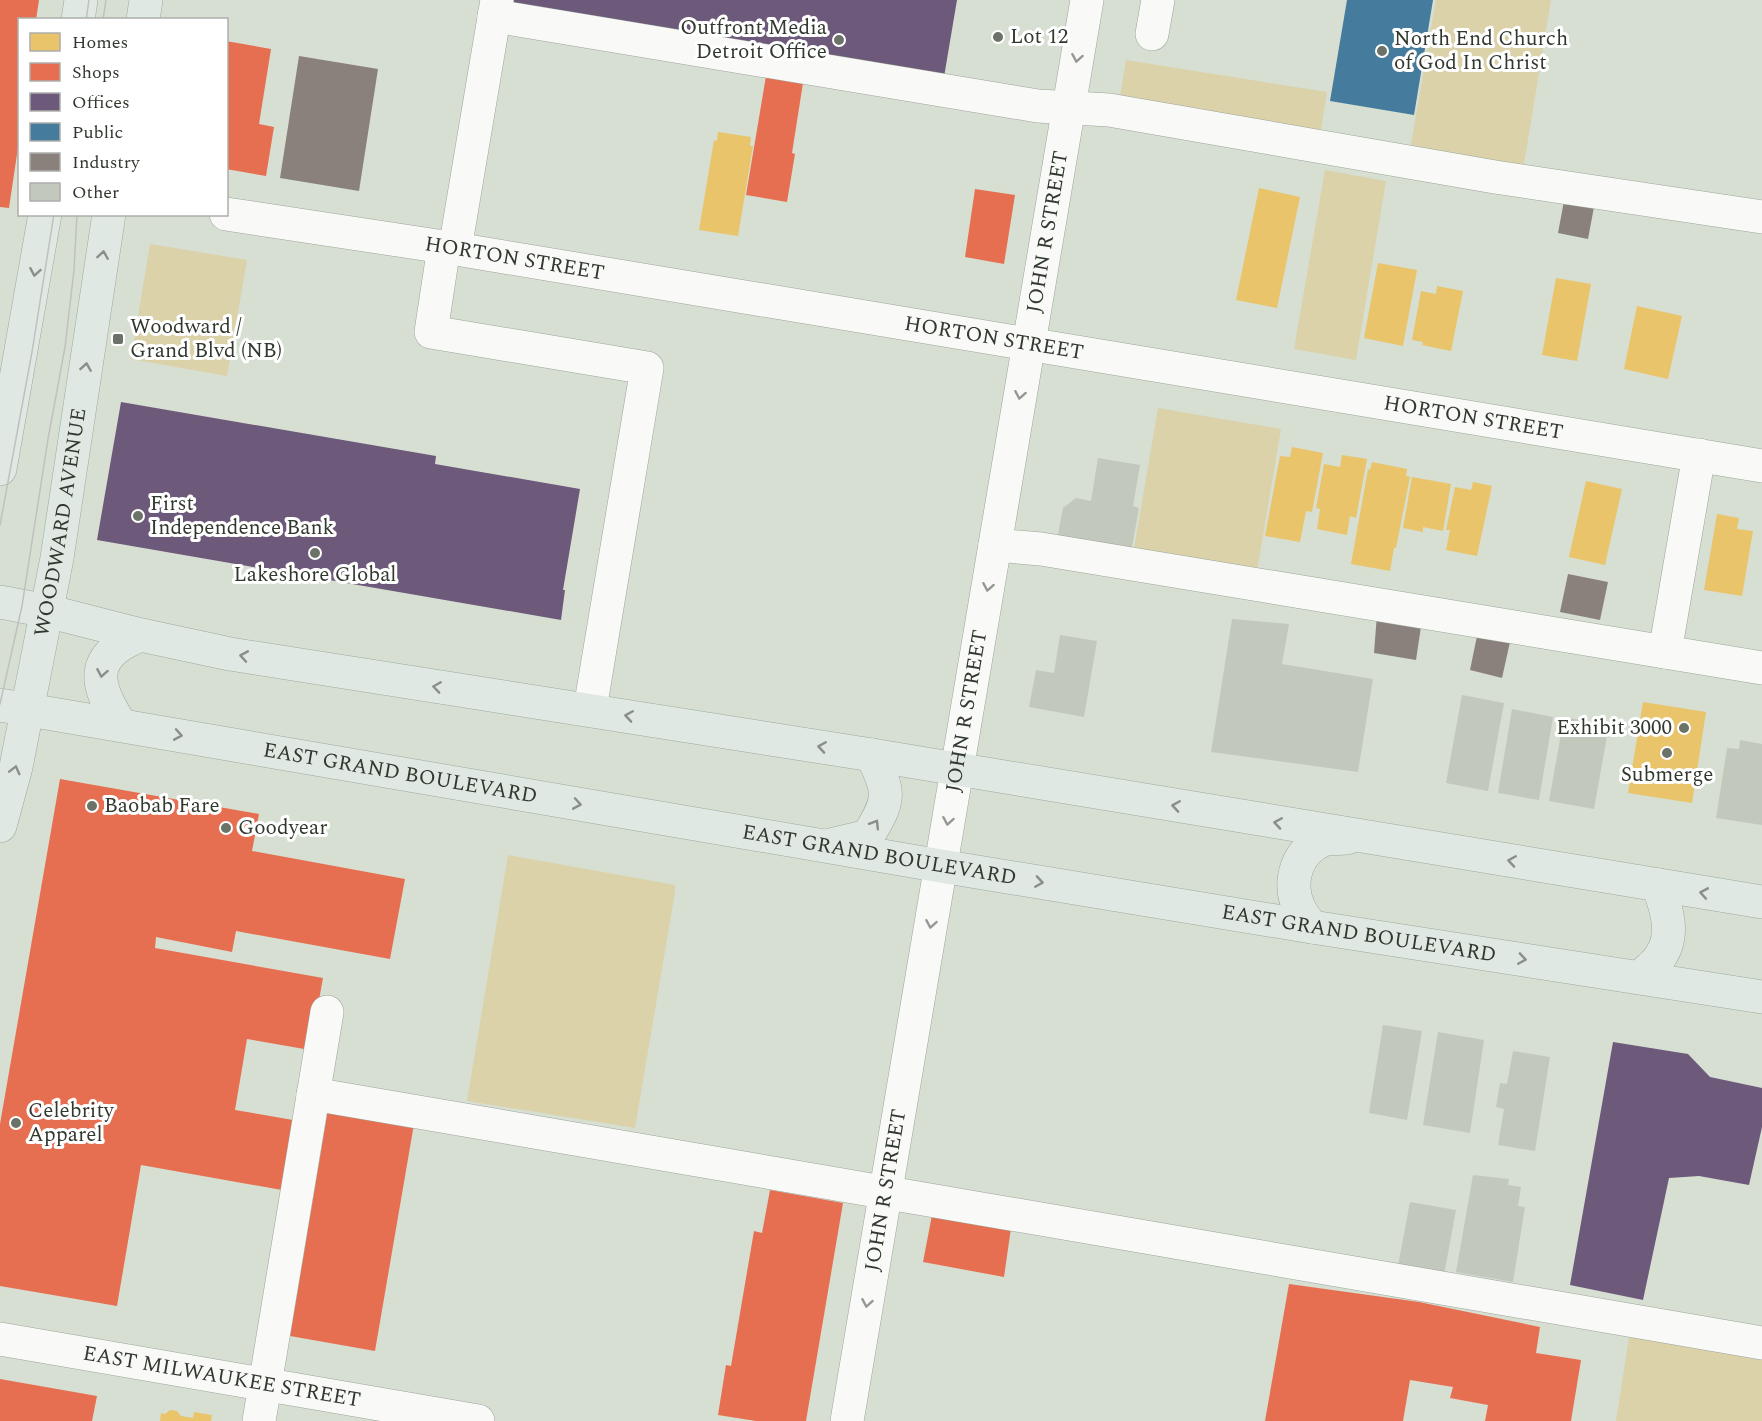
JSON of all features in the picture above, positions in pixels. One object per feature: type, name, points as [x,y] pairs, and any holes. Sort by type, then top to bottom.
[{"type":"main road","points":[[78,18],[81,0]]},
{"type":"main road","points":[[142,18],[146,0]]},
{"type":"main road","points":[[0,469],[45,216]]},
{"type":"main road","name":"WOODWARD AVENUE","points":[[0,826],[16,767],[14,707],[47,611],[57,558],[109,216]]},
{"type":"main road","points":[[0,602],[230,654],[590,709],[1762,902]]},
{"type":"main road","points":[[121,725],[107,704],[101,687],[100,674],[105,660],[114,650],[141,635]]},
{"type":"main road","name":"EAST GRAND BOULEVARD","points":[[14,707],[941,866],[1762,997]]},
{"type":"main road","points":[[825,846],[868,836],[884,809],[886,785],[872,755]]},
{"type":"main road","points":[[1312,927],[1298,907],[1293,887],[1295,868],[1307,849],[1326,839],[1364,837]]},
{"type":"main road","points":[[1640,977],[1661,957],[1668,936],[1668,912],[1658,885]]},
{"type":"street","name":"JOHN R STREET","points":[[847,1421],[1087,0]]},
{"type":"street","points":[[1152,34],[1158,0]]},
{"type":"street","points":[[590,709],[647,368],[431,332],[450,248],[496,8],[1038,106],[1109,110],[1495,177],[1762,217]]},
{"type":"street","name":"HORTON STREET","points":[[228,214],[450,248],[1762,466]]},
{"type":"street","points":[[1665,652],[1699,455]]},
{"type":"street","points":[[995,545],[1041,549],[1762,668]]},
{"type":"street","points":[[259,1421],[327,1012]]},
{"type":"street","points":[[314,1094],[1762,1343]]},
{"type":"street","name":"EAST MILWAUKEE STREET","points":[[0,1339],[478,1421]]},
{"type":"shaded area","points":[[1436,0],[1551,0],[1523,170],[1410,150]]},
{"type":"shaded area","points":[[1126,60],[1327,92],[1320,135],[1119,102]]},
{"type":"shaded area","points":[[1325,170],[1386,181],[1356,360],[1294,349]]},
{"type":"shaded area","points":[[150,244],[247,260],[227,376],[131,359]]},
{"type":"shaded area","points":[[1158,408],[1281,429],[1256,577],[1133,555]]},
{"type":"shaded area","points":[[508,855],[675,885],[635,1128],[467,1101]]},
{"type":"shaded area","points":[[1630,1331],[1762,1354],[1762,1421],[1616,1421]]},
{"type":"building: Homes","points":[[718,132],[751,137],[750,146],[753,146],[738,236],[699,230],[714,140],[717,141]]},
{"type":"building: Homes","points":[[1259,188],[1300,197],[1277,308],[1236,300]]},
{"type":"building: Homes","points":[[1378,263],[1417,270],[1403,346],[1364,338]]},
{"type":"building: Homes","points":[[1556,278],[1591,284],[1577,361],[1542,355]]},
{"type":"building: Homes","points":[[1437,286],[1463,291],[1451,351],[1422,345],[1423,342],[1412,340],[1421,291],[1436,294]]},
{"type":"building: Homes","points":[[1637,306],[1682,316],[1668,379],[1624,369]]},
{"type":"building: Homes","points":[[1292,447],[1323,453],[1312,512],[1306,511],[1300,542],[1265,536],[1280,456],[1290,457]]},
{"type":"building: Homes","points":[[1342,455],[1367,459],[1356,518],[1350,516],[1347,535],[1317,529],[1320,509],[1316,508],[1324,464],[1340,467]]},
{"type":"building: Homes","points":[[1372,462],[1407,469],[1406,476],[1410,477],[1390,571],[1351,564],[1368,469],[1370,470]]},
{"type":"building: Homes","points":[[1412,477],[1451,484],[1443,531],[1423,527],[1423,532],[1403,528]]},
{"type":"building: Homes","points":[[1586,481],[1622,489],[1605,565],[1569,557]]},
{"type":"building: Homes","points":[[1473,482],[1492,486],[1477,556],[1446,550],[1450,530],[1446,530],[1455,487],[1471,490]]},
{"type":"building: Homes","points":[[1717,514],[1739,518],[1737,529],[1753,531],[1742,596],[1704,590]]},
{"type":"building: Homes","name":"Submerge","points":[[1643,702],[1706,712],[1692,803],[1628,793]]},
{"type":"building: Homes","points":[[170,1410],[177,1411],[181,1416],[193,1418],[194,1412],[212,1415],[211,1421],[160,1421],[161,1413],[165,1414]]},
{"type":"building: Shops","points":[[0,0],[39,0],[36,18],[18,18],[18,147],[9,208],[0,207]]},
{"type":"building: Shops","points":[[228,41],[271,49],[259,124],[274,127],[266,176],[228,169]]},
{"type":"building: Shops","points":[[766,76],[803,83],[787,202],[746,195]]},
{"type":"building: Shops","points":[[975,189],[1015,195],[1004,264],[965,257]]},
{"type":"building: Shops","points":[[60,779],[259,814],[252,851],[405,879],[390,959],[236,931],[232,952],[156,937],[155,948],[323,978],[310,1050],[247,1039],[235,1110],[293,1120],[282,1190],[141,1165],[117,1306],[0,1286],[0,1124]]},
{"type":"building: Shops","points":[[328,1109],[414,1124],[375,1351],[290,1336]]},
{"type":"building: Shops","points":[[770,1190],[843,1203],[806,1421],[756,1421],[718,1415],[726,1365],[731,1366],[754,1231],[762,1233]]},
{"type":"building: Shops","points":[[932,1215],[1011,1228],[1004,1277],[923,1262]]},
{"type":"building: Shops","points":[[1289,1284],[1419,1302],[1540,1327],[1536,1353],[1581,1360],[1571,1421],[1485,1421],[1488,1405],[1450,1398],[1453,1387],[1410,1380],[1403,1421],[1265,1421]]},
{"type":"building: Shops","points":[[0,1379],[97,1396],[92,1421],[0,1421]]},
{"type":"building: Offices","name":"Outfront Media Detroit Office","points":[[513,0],[957,0],[944,77],[512,4]]},
{"type":"building: Offices","points":[[121,402],[436,456],[435,464],[580,489],[563,590],[565,590],[561,620],[97,540]]},
{"type":"building: Offices","points":[[1613,1042],[1688,1054],[1710,1077],[1762,1088],[1762,1127],[1749,1185],[1699,1176],[1669,1178],[1643,1300],[1570,1285]]},
{"type":"building: Public","name":"North End Church of God In Christ","points":[[1347,0],[1433,0],[1414,115],[1330,101]]},
{"type":"building: Industry","points":[[299,56],[378,69],[359,191],[280,178]]},
{"type":"building: Industry","points":[[1564,201],[1594,207],[1588,239],[1558,233]]},
{"type":"building: Industry","points":[[1568,574],[1608,582],[1600,620],[1560,612]]},
{"type":"building: Industry","points":[[1377,614],[1422,620],[1416,660],[1374,653]]},
{"type":"building: Industry","points":[[1477,636],[1510,642],[1502,678],[1470,670]]},
{"type":"building: Other","points":[[1098,458],[1140,465],[1133,506],[1139,508],[1131,552],[1057,539],[1063,508],[1076,498],[1091,501]]},
{"type":"building: Other","points":[[1232,619],[1289,624],[1282,664],[1373,679],[1358,772],[1211,752]]},
{"type":"building: Other","points":[[1060,635],[1097,641],[1084,717],[1029,707],[1036,670],[1054,673]]},
{"type":"building: Other","points":[[1462,695],[1504,703],[1488,791],[1446,783]]},
{"type":"building: Other","points":[[1512,709],[1553,717],[1539,800],[1498,793]]},
{"type":"building: Other","points":[[1564,717],[1609,725],[1594,809],[1549,801]]},
{"type":"building: Other","points":[[1740,740],[1762,744],[1762,825],[1716,818],[1727,748],[1739,749]]},
{"type":"building: Other","points":[[1383,1025],[1422,1031],[1407,1120],[1369,1113]]},
{"type":"building: Other","points":[[1438,1032],[1484,1040],[1470,1133],[1423,1125]]},
{"type":"building: Other","points":[[1513,1051],[1550,1057],[1535,1151],[1498,1145],[1504,1109],[1496,1107],[1500,1083],[1507,1084]]},
{"type":"building: Other","points":[[1473,1175],[1509,1179],[1508,1185],[1521,1187],[1518,1206],[1525,1207],[1513,1282],[1456,1272]]},
{"type":"building: Other","points":[[1410,1202],[1456,1210],[1444,1275],[1398,1266]]},
{"type":"tram line","points":[[86,18],[89,0]]},
{"type":"tram line","points":[[103,18],[106,0]]},
{"type":"tram line","points":[[0,525],[32,352],[54,216]]},
{"type":"tram line","points":[[0,704],[22,606],[65,347],[74,270],[77,216]]},
{"type":"place","name":"Lot 12","points":[[998,37]]},
{"type":"place","name":"Outfront Media Detroit Office","points":[[839,40]]},
{"type":"place","name":"North End Church of God In Christ","points":[[1382,51]]},
{"type":"place","name":"Woodward / Grand Blvd (NB)","points":[[118,339]]},
{"type":"place","name":"First Independence Bank","points":[[138,516]]},
{"type":"place","name":"Lakeshore Global","points":[[315,553]]},
{"type":"place","name":"Exhibit 3000","points":[[1684,728]]},
{"type":"place","name":"Submerge","points":[[1667,753]]},
{"type":"place","name":"Baobab Fare","points":[[92,806]]},
{"type":"place","name":"Goodyear","points":[[226,828]]},
{"type":"place","name":"Celebrity Apparel","points":[[16,1123]]}]
